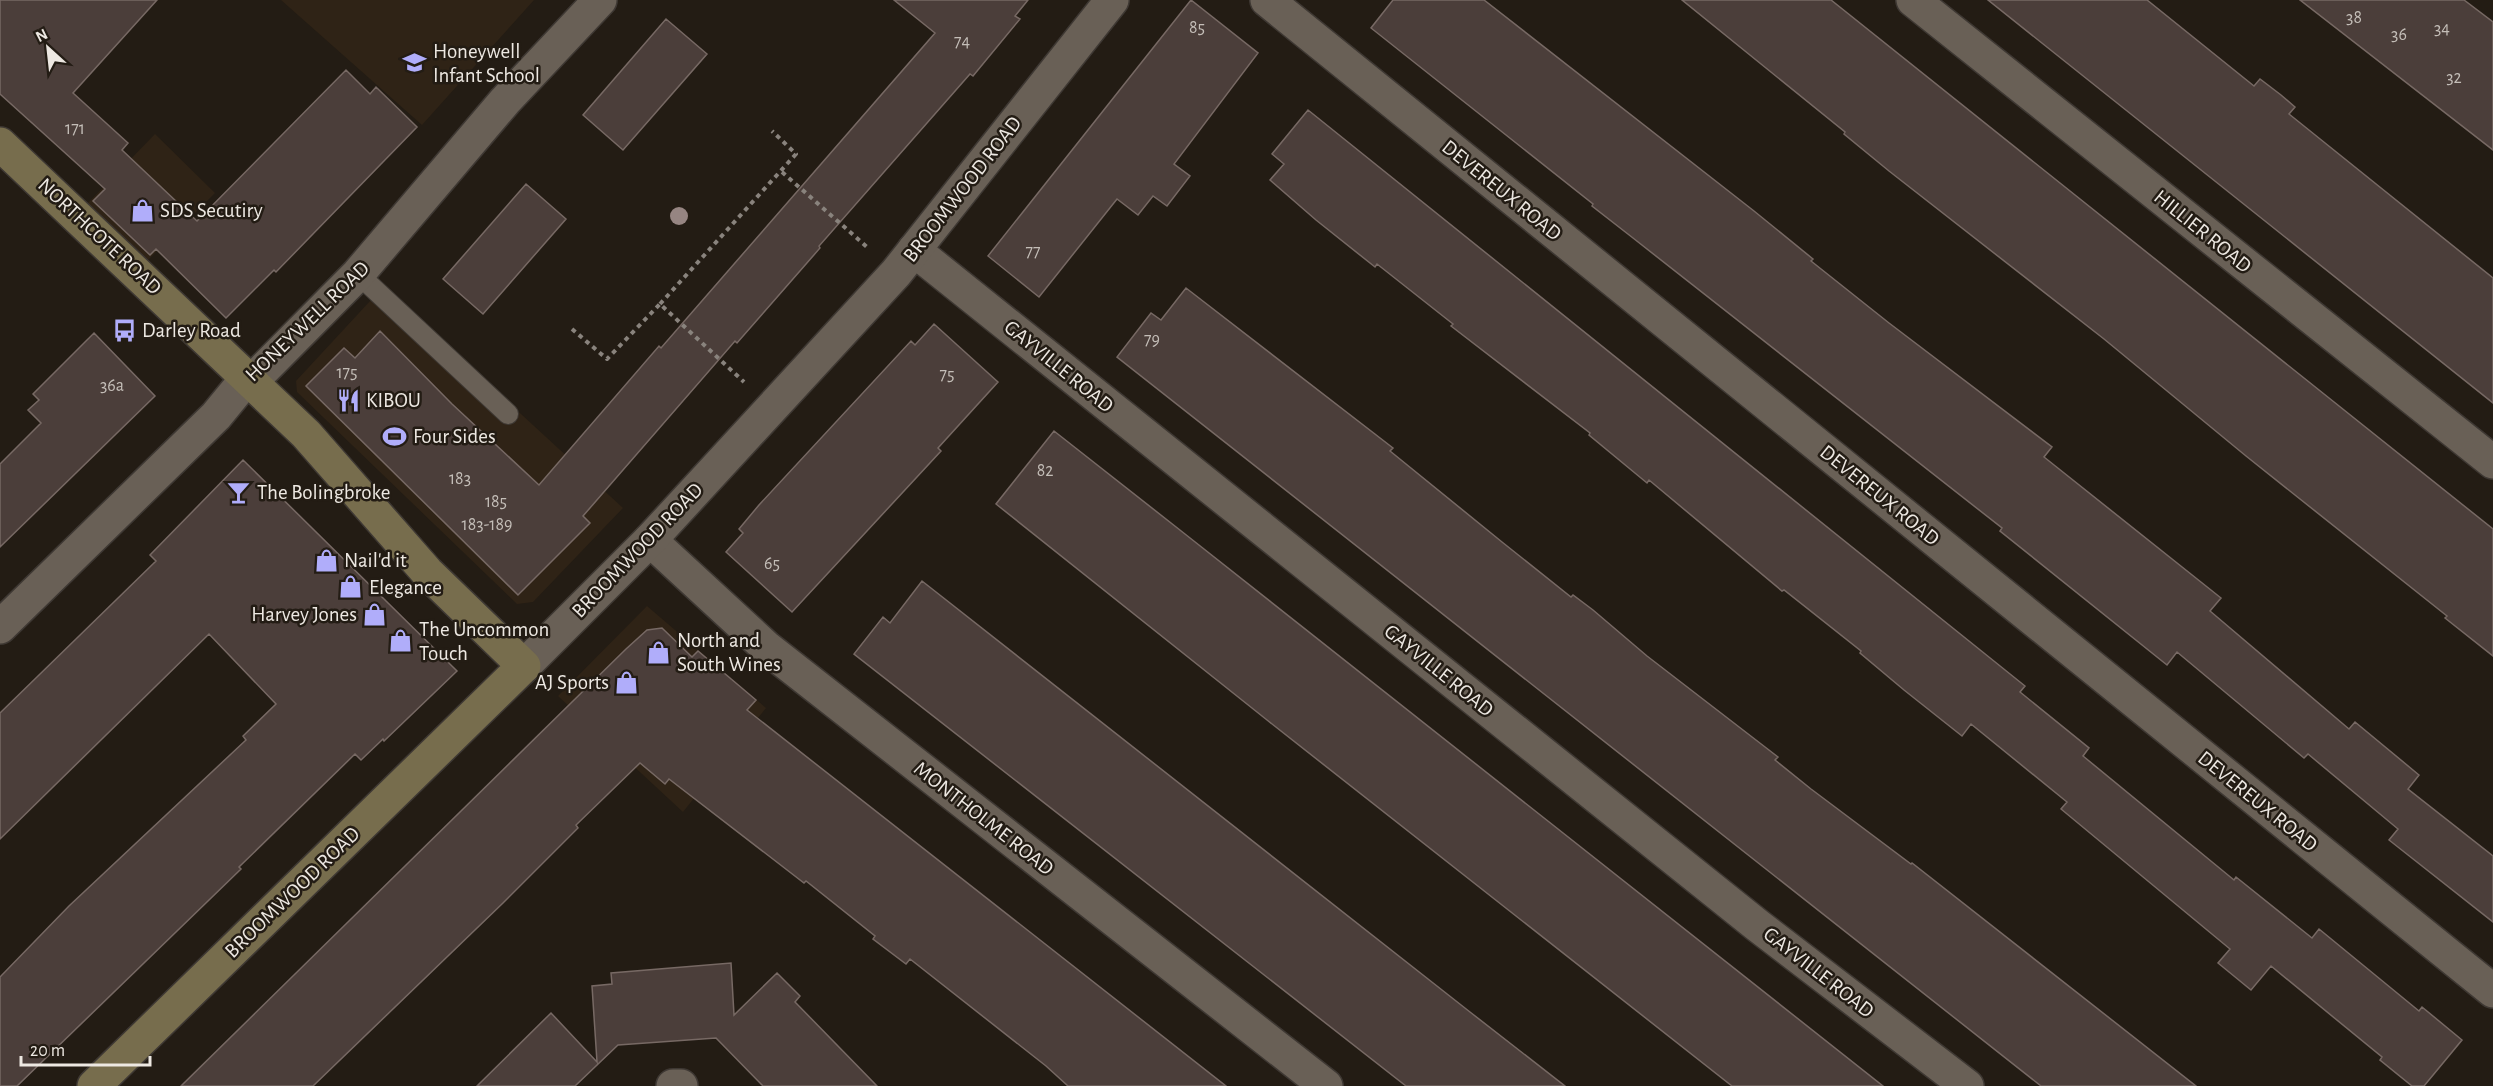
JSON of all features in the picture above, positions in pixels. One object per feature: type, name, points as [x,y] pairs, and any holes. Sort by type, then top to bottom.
[{"type":"main road","name":"NORTHCOTE ROAD","points":[[0,144],[306,434],[427,572],[524,666]]},
{"type":"main road","name":"BROOMWOOD ROAD","points":[[94,1086],[524,666]]},
{"type":"street","name":"HONEYWELL ROAD","points":[[0,627],[216,416],[248,377],[256,377],[358,274],[505,101],[600,0]]},
{"type":"street","name":"BROOMWOOD ROAD","points":[[524,666],[650,540],[905,262],[1112,0]]},
{"type":"street","name":"DEVEREUX ROAD","points":[[1267,0],[2493,991]]},
{"type":"street","name":"HILLIER ROAD","points":[[1913,0],[2493,462]]},
{"type":"street","name":"GAYVILLE ROAD","points":[[905,262],[1967,1086]]},
{"type":"street","name":"MONTHOLME ROAD","points":[[650,540],[767,648],[1326,1086]]},
{"type":"street","points":[[673,1086],[680,1086]]},
{"type":"lane","points":[[358,274],[508,414]]},
{"type":"path","points":[[572,329],[607,359],[782,172],[796,154],[772,131]]},
{"type":"path","points":[[782,172],[905,262]]},
{"type":"path","points":[[660,304],[772,406]]},
{"type":"shaded area","name":"Honeywell Infant School","points":[[281,0],[534,0],[422,125]]},
{"type":"shaded area","points":[[155,134],[215,193],[147,261],[88,203]]},
{"type":"shaded area","points":[[383,287],[623,508],[533,602],[517,604],[297,392],[296,381]]},
{"type":"shaded area","points":[[647,606],[766,708],[683,812],[558,696]]},
{"type":"building","points":[[0,0],[157,0],[73,93],[128,143],[122,150],[197,221],[346,70],[370,94],[376,87],[417,127],[276,272],[274,270],[226,318],[156,249],[150,255],[93,201],[105,189],[0,94]]},
{"type":"building","points":[[894,0],[1028,0],[1015,16],[1020,19],[973,76],[970,74],[737,343],[735,341],[583,516],[590,523],[518,595],[306,386],[344,348],[355,358],[380,331],[452,404],[539,485],[935,33]]},
{"type":"building","points":[[1191,0],[1258,53],[1174,164],[1190,176],[1167,206],[1153,196],[1138,215],[1117,199],[1039,297],[988,256]]},
{"type":"building","points":[[1393,0],[1484,0],[1754,211],[1813,259],[1811,261],[1889,323],[2052,447],[2044,457],[2221,598],[2210,611],[2349,729],[2355,722],[2419,775],[2408,789],[2493,856],[2493,922],[2389,840],[2398,829],[2308,754],[2304,758],[2177,652],[2167,665],[2000,531],[2002,528],[1592,206],[1593,204],[1371,28]]},
{"type":"building","points":[[1682,0],[1831,0],[2493,529],[2493,656],[2445,618],[2447,616],[2246,456],[2104,339],[1889,171],[1844,134],[1845,132]]},
{"type":"building","points":[[1988,0],[2147,0],[2254,86],[2260,79],[2281,95],[2295,107],[2289,114],[2493,278],[2493,403]]},
{"type":"building","points":[[2300,0],[2464,0],[2493,22],[2493,150]]},
{"type":"building","points":[[666,19],[707,54],[623,150],[583,115]]},
{"type":"building","points":[[1308,110],[2025,686],[2020,692],[2089,748],[2083,756],[2234,880],[2236,877],[2312,938],[2319,929],[2419,1011],[2422,1007],[2462,1040],[2424,1086],[2412,1086],[2380,1060],[2382,1057],[2271,966],[2251,990],[2218,963],[2230,949],[2061,809],[2067,802],[1971,724],[1962,736],[1860,653],[1861,651],[1784,590],[1782,591],[1649,480],[1647,483],[1589,435],[1590,433],[1451,326],[1453,324],[1377,264],[1375,267],[1270,180],[1284,164],[1272,154]]},
{"type":"building","points":[[526,184],[566,219],[483,314],[443,279]]},
{"type":"building","points":[[1186,288],[1393,448],[1390,451],[1571,597],[1573,595],[1593,610],[1647,656],[1778,757],[1775,760],[1811,789],[1912,863],[2196,1086],[2041,1086],[1117,357],[1151,313],[1161,320]]},
{"type":"building","points":[[934,324],[998,382],[938,448],[941,451],[792,612],[726,552],[743,533],[739,529],[759,505],[911,341],[915,345]]},
{"type":"building","points":[[94,333],[155,396],[0,547],[0,464],[41,423],[28,410],[39,400],[33,394]]},
{"type":"building","points":[[1054,431],[1883,1086],[1732,1086],[1267,720],[996,504]]},
{"type":"building","points":[[243,460],[457,671],[361,760],[355,754],[239,867],[241,869],[17,1086],[0,1086],[0,977],[69,906],[246,740],[243,736],[276,704],[209,634],[0,839],[0,713],[156,561],[150,555]]},
{"type":"building","points":[[922,581],[1565,1086],[1406,1086],[854,654],[883,617],[890,623]]},
{"type":"building","points":[[662,628],[692,657],[698,651],[756,700],[747,710],[1226,1086],[1068,1086],[1046,1066],[910,959],[906,964],[873,939],[875,936],[806,881],[804,883],[669,779],[665,784],[640,763],[576,825],[578,828],[503,903],[313,1086],[181,1086],[626,649],[647,630]]},
{"type":"building","points":[[731,963],[734,1015],[777,973],[800,996],[795,1002],[877,1086],[763,1086],[716,1038],[618,1045],[575,1086],[477,1086],[551,1013],[597,1062],[592,986],[612,984],[611,973]]},
{"type":"place","name":"Honeywell Infant School","points":[[415,63]]},
{"type":"place","name":"SDS Secutiry","points":[[142,210]]},
{"type":"place","name":"Darley Road","points":[[124,330]]},
{"type":"place","name":"KIBOU","points":[[348,400]]},
{"type":"place","name":"Four Sides","points":[[395,436]]},
{"type":"place","name":"The Bolingbroke","points":[[239,492]]},
{"type":"place","name":"Nail'd it","points":[[326,560]]},
{"type":"place","name":"Elegance","points":[[351,587]]},
{"type":"place","name":"Harvey Jones","points":[[375,614]]},
{"type":"place","name":"The Uncommon Touch","points":[[401,641]]},
{"type":"place","name":"North and South Wines","points":[[659,652]]},
{"type":"place","name":"AJ Sports","points":[[627,682]]}]
